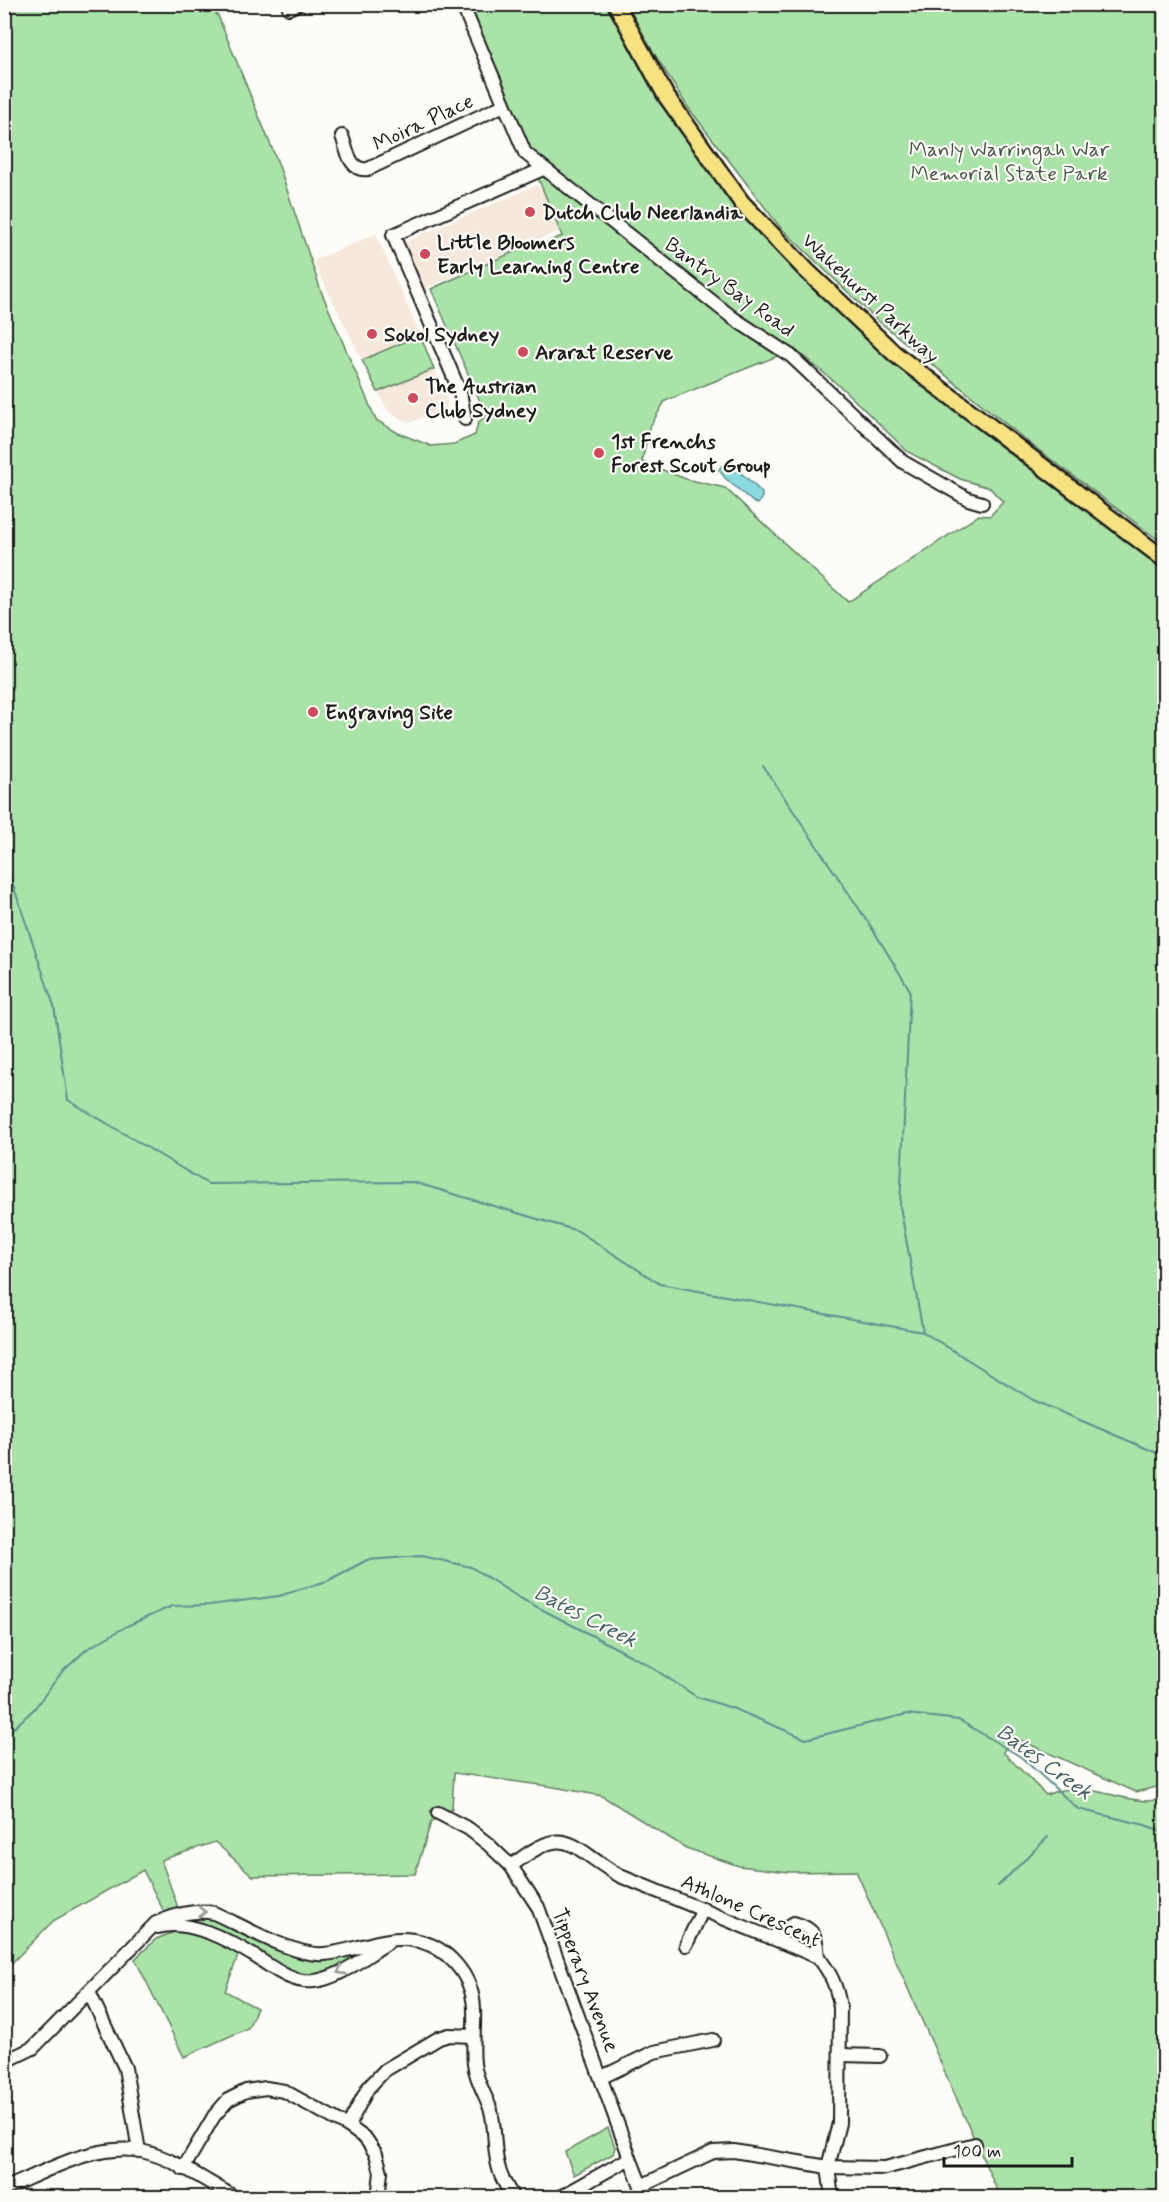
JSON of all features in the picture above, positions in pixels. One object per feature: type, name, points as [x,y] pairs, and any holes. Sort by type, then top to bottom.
[{"type":"main road","name":"Wakehurst Parkway","points":[[616,4],[666,96],[742,203],[807,271],[895,354],[1164,559]]},
{"type":"street","name":"Bantry Bay Road","points":[[462,4],[525,153],[733,318],[791,356],[903,462],[968,499],[982,503]]},
{"type":"street","name":"Moira Place","points":[[342,136],[355,167],[361,170],[368,169],[504,105]]},
{"type":"street","points":[[465,419],[460,392],[393,235],[543,169]]},
{"type":"street","name":"Tipperary Avenue","points":[[438,1813],[469,1829],[488,1844],[511,1866],[538,1907],[630,2158],[641,2186],[649,2198]]},
{"type":"street","name":"Athlone Crescent","points":[[511,1866],[535,1847],[555,1840],[575,1845],[620,1876],[818,1958],[833,1979],[838,1991],[840,2007],[839,2123],[828,2167]]},
{"type":"street","points":[[686,1945],[703,1909]]},
{"type":"street","points":[[4,2062],[33,2048],[148,1930],[156,1923],[178,1914],[205,1911],[214,1913],[282,1944],[308,1953],[323,1955],[370,1943],[414,1940],[441,1951],[456,1963],[467,1980],[473,1998],[474,2067],[491,2110],[498,2169],[513,2198]]},
{"type":"street","points":[[771,1938],[794,1923],[805,1926],[813,1932],[818,1958]]},
{"type":"street","points":[[148,1930],[184,1925],[201,1929],[254,1956],[279,1972],[298,1980],[312,1982],[329,1978],[391,1940]]},
{"type":"street","points":[[89,1992],[125,2068],[139,2151]]},
{"type":"street","points":[[348,2126],[368,2088],[385,2070],[439,2038],[449,2035],[473,2036]]},
{"type":"street","points":[[602,2077],[654,2052],[713,2040]]},
{"type":"street","points":[[840,2055],[880,2056]]},
{"type":"street","points":[[183,2169],[214,2116],[228,2100],[246,2091],[266,2088],[285,2091],[348,2126],[366,2139],[376,2154],[381,2172],[378,2198]]},
{"type":"street","points":[[641,2186],[712,2152],[734,2151],[828,2167],[885,2168],[975,2144]]},
{"type":"street","points":[[4,2188],[82,2156],[104,2152],[139,2151],[183,2169],[236,2198]]},
{"type":"street","points":[[559,2198],[630,2158]]},
{"type":"street","points":[[828,2167],[832,2198]]},
{"type":"shaded area","points":[[537,185],[584,220],[421,290],[404,249],[407,241]]},
{"type":"shaded area","points":[[376,234],[420,335],[362,360],[313,261]]},
{"type":"shaded area","points":[[434,369],[448,401],[446,408],[409,423],[388,411],[378,392]]},
{"type":"green space","points":[[20,4],[206,4],[218,16],[278,163],[321,291],[376,420],[398,433],[431,446],[454,444],[475,435],[478,423],[486,415],[431,289],[529,245],[531,249],[562,236],[467,5],[607,5],[665,106],[813,285],[909,376],[1164,568],[1164,1785],[1136,1792],[1013,1737],[1003,1752],[1046,1795],[1072,1789],[1085,1789],[1133,1800],[1146,1801],[1164,1797],[1164,2197],[1000,2197],[856,1871],[789,1872],[739,1866],[686,1848],[602,1796],[454,1773],[452,1809],[431,1822],[415,1874],[253,1876],[215,1842],[161,1860],[181,1916],[205,1914],[280,1948],[369,1949],[338,1970],[328,1974],[305,1976],[283,1969],[242,1945],[225,1991],[257,2008],[248,2028],[184,2057],[135,1959],[156,1939],[174,1932],[143,1870],[53,1921],[5,1970],[5,11]],"holes":[[[795,349],[843,389],[908,452],[960,479],[990,488],[1003,502],[990,516],[979,515],[848,602],[725,488],[686,479],[642,462],[649,428],[665,401]]]},
{"type":"green space","name":"Manly Warringah War Memorial State Park","points":[[624,5],[1164,5],[1164,544],[1028,442],[876,319],[780,227],[687,106]]},
{"type":"green space","points":[[420,335],[434,369],[378,392],[362,360]]},
{"type":"green space","points":[[802,1928],[811,1936],[814,1950],[783,1937],[785,1932]]},
{"type":"green space","points":[[608,2128],[615,2147],[613,2154],[574,2175],[565,2152]]},
{"type":"water","points":[[721,466],[739,472],[762,493],[758,504],[725,478],[719,470]]},
{"type":"waterway","points":[[763,766],[870,925],[910,990],[900,1206],[923,1332]]},
{"type":"waterway","points":[[4,858],[54,1006],[68,1100],[208,1184],[413,1182],[578,1231],[660,1284],[923,1332],[1033,1400],[1164,1456]]},
{"type":"waterway","name":"Bates Creek","points":[[4,1737],[34,1709],[62,1672],[87,1649],[127,1626],[172,1606],[210,1605],[279,1596],[327,1581],[367,1560],[422,1556],[471,1567],[518,1597],[645,1663],[697,1697],[732,1708],[806,1739],[907,1714],[959,1720],[1021,1757],[1078,1809],[1145,1825],[1164,1832]]},
{"type":"waterway","points":[[998,1886],[1048,1837]]},
{"type":"place","name":"Dutch Club Neerlandia","points":[[530,212]]},
{"type":"place","name":"Little Bloomers Early Learning Centre","points":[[425,254]]},
{"type":"place","name":"Sokol Sydney","points":[[372,334]]},
{"type":"place","name":"Ararat Reserve","points":[[523,352]]},
{"type":"place","name":"The Austrian Club Sydney","points":[[413,398]]},
{"type":"place","name":"1st Frenchs Forest Scout Group","points":[[599,453]]},
{"type":"place","name":"Engraving Site","points":[[313,712]]}]
